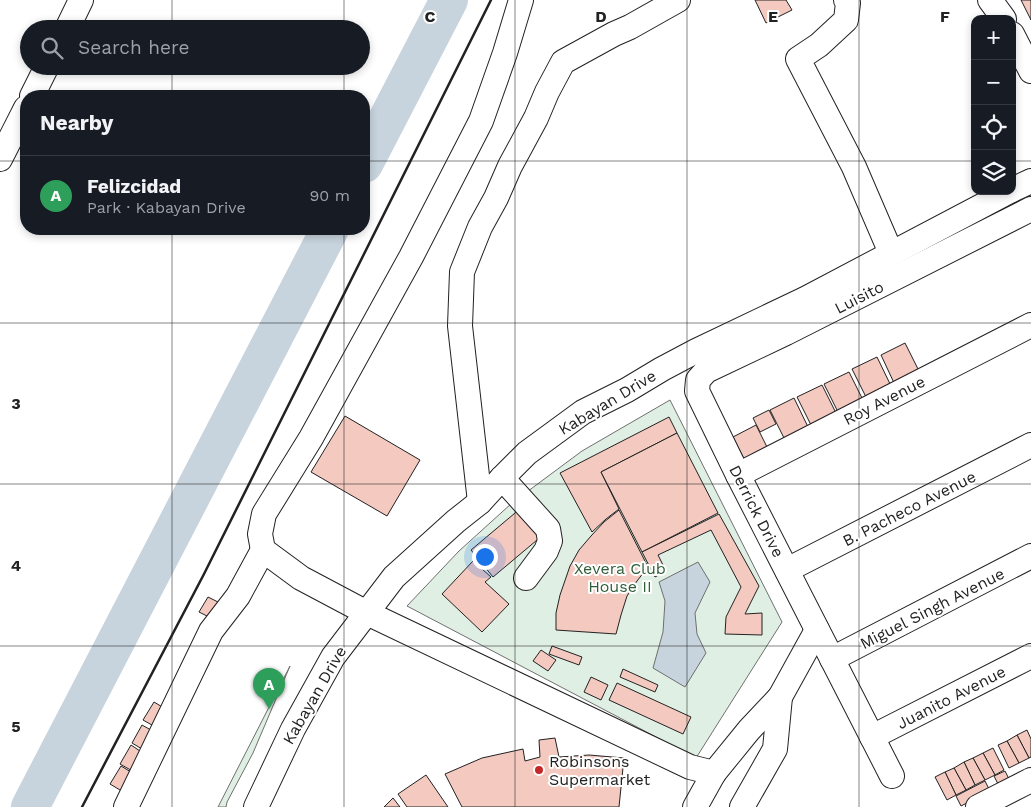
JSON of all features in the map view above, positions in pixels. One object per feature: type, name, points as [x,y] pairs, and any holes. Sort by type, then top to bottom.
[{"type":"street","points":[[71,20],[81,0]]},
{"type":"street","points":[[126,807],[211,631],[238,596],[263,550],[260,534],[264,514],[316,429],[411,257],[481,121],[521,0]]},
{"type":"street","points":[[480,502],[460,326],[462,272],[465,263],[480,227],[563,62],[678,0]]},
{"type":"street","points":[[846,0],[848,3],[846,20],[819,45],[798,59],[854,167],[891,253]]},
{"type":"street","points":[[990,0],[1001,15]]},
{"type":"street","points":[[1016,42],[1031,71]]},
{"type":"street","points":[[35,90],[42,75]]},
{"type":"street","points":[[1,154],[20,119]]},
{"type":"street","name":"Kabayan Drive","points":[[1016,188],[1031,180]]},
{"type":"street","name":"Kabayan Drive","points":[[256,807],[293,729],[333,657],[394,577],[480,502],[528,453],[583,412],[627,390],[662,369],[805,299],[1003,195]]},
{"type":"street","name":"Luisito","points":[[697,391],[698,380],[706,371],[794,329],[1031,209]]},
{"type":"street","name":"Roy Avenue","points":[[738,475],[1031,324]]},
{"type":"street","name":"Derrick Drive","points":[[697,391],[892,776]]},
{"type":"street","name":"B. Pacheco Avenue","points":[[787,570],[1031,445]]},
{"type":"street","points":[[502,478],[548,529],[550,541],[546,551],[526,578]]},
{"type":"street","points":[[263,550],[301,578],[367,613],[690,767],[714,774]]},
{"type":"street","name":"Miguel Singh Avenue","points":[[832,659],[1031,556]]},
{"type":"street","points":[[696,807],[714,774],[749,730],[780,697],[818,630]]},
{"type":"street","name":"Juanito Avenue","points":[[872,737],[1031,656]]},
{"type":"street","points":[[742,807],[775,749],[780,697]]},
{"type":"street","points":[[989,804],[1031,780]]},
{"type":"green space","name":"Xevera Club House II","points":[[670,400],[782,622],[696,758],[407,606],[459,551],[512,503],[582,451]]},
{"type":"green space","points":[[290,666],[253,753],[226,807],[218,807]]},
{"type":"shaded area","points":[[698,562],[710,582],[695,613],[697,634],[706,653],[685,687],[653,668],[663,632],[665,601],[659,582]]},
{"type":"building","points":[[755,0],[786,0],[792,10],[766,23]]},
{"type":"building","points":[[1021,0],[1031,0],[1031,20]]},
{"type":"building","points":[[905,343],[920,373],[895,385],[881,355]]},
{"type":"building","points":[[877,357],[892,388],[867,399],[852,369]]},
{"type":"building","points":[[849,372],[864,402],[839,414],[824,384]]},
{"type":"building","points":[[822,385],[837,415],[812,427],[797,397]]},
{"type":"building","points":[[794,398],[809,429],[785,440],[770,410]]},
{"type":"building","points":[[769,410],[776,424],[760,432],[753,418]]},
{"type":"building","points":[[345,416],[420,460],[387,516],[311,472]]},
{"type":"building","points":[[669,417],[677,433],[601,472],[619,509],[592,532],[560,473]]},
{"type":"building","points":[[756,425],[771,455],[748,467],[733,437]]},
{"type":"building","points":[[677,433],[718,513],[642,552],[601,472]]},
{"type":"building","points":[[521,508],[543,535],[493,577],[471,550]]},
{"type":"building","points":[[619,510],[648,567],[627,596],[616,634],[556,630],[556,613],[570,566],[579,550],[591,536]]},
{"type":"building","points":[[719,514],[759,586],[745,614],[762,613],[762,635],[725,634],[726,617],[741,587],[711,530],[658,555],[666,571],[655,577],[642,552]]},
{"type":"building","points":[[473,561],[491,577],[485,582],[509,604],[482,632],[442,594]]},
{"type":"building","points":[[208,597],[224,605],[215,620],[199,612]]},
{"type":"building","points":[[552,646],[582,657],[579,665],[549,654]]},
{"type":"building","points":[[541,650],[556,660],[548,671],[533,661]]},
{"type":"building","points":[[623,669],[658,685],[655,692],[620,677]]},
{"type":"building","points":[[591,677],[608,685],[601,700],[584,692]]},
{"type":"building","points":[[617,683],[691,717],[683,734],[609,700]]},
{"type":"building","points":[[154,702],[169,711],[159,729],[143,720]]},
{"type":"building","points":[[142,725],[158,734],[147,752],[132,743]]},
{"type":"building","points":[[1027,730],[1031,739],[1031,757],[1029,758],[1017,735]]},
{"type":"building","points":[[1017,735],[1029,758],[1019,763],[1007,741]]},
{"type":"building","name":"Robinsons Supermarket","points":[[555,738],[559,757],[589,755],[624,758],[619,807],[462,807],[445,774],[482,758],[523,749],[525,761],[540,757],[539,740]]},
{"type":"building","points":[[1007,741],[1019,763],[1009,768],[998,745]]},
{"type":"building","points":[[131,745],[146,755],[136,773],[120,764]]},
{"type":"building","points":[[993,748],[1004,770],[995,775],[983,753]]},
{"type":"building","points":[[983,753],[995,775],[985,780],[973,758]]},
{"type":"building","points":[[973,758],[985,780],[975,785],[964,762]]},
{"type":"building","points":[[964,762],[975,785],[966,790],[954,768]]},
{"type":"building","points":[[121,766],[136,775],[125,793],[110,784]]},
{"type":"building","points":[[954,768],[966,790],[956,795],[945,772]]},
{"type":"building","points":[[1005,771],[1010,781],[999,786],[994,776]]},
{"type":"building","points":[[945,772],[956,795],[947,800],[935,777]]},
{"type":"building","points":[[426,775],[448,807],[407,807],[398,794]]},
{"type":"building","points":[[985,781],[990,791],[961,806],[956,796]]},
{"type":"building","points":[[393,798],[400,807],[384,807]]},
{"type":"waterway","points":[[370,152],[449,0]]},
{"type":"waterway","points":[[30,807],[327,235]]},
{"type":"wall","points":[[82,807],[204,574],[491,0]]},
{"type":"place","name":"Felizcidad","points":[[269,709]]},
{"type":"place","name":"Robinsons Supermarket","points":[[539,770]]}]
